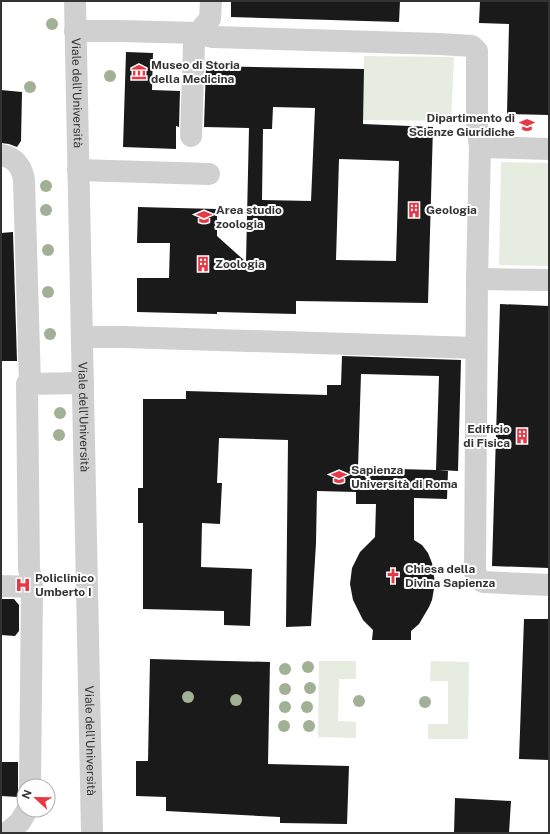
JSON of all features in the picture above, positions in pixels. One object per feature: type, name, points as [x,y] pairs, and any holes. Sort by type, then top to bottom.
[{"type":"street","name":"Viale dell'Università","points":[[75,1],[92,833]]},
{"type":"street","points":[[191,136],[194,44],[198,33],[210,19],[211,1]]},
{"type":"street","points":[[75,31],[198,33],[213,37],[472,46],[477,51],[477,126],[480,147],[476,348],[475,573],[483,582],[549,585]]},
{"type":"street","points":[[480,147],[549,149]]},
{"type":"street","points":[[1,155],[10,157],[19,165],[22,169],[24,180],[30,384]]},
{"type":"street","points":[[78,170],[209,174]]},
{"type":"street","points":[[477,279],[549,280]]},
{"type":"street","points":[[82,337],[476,348]]},
{"type":"street","points":[[30,778],[32,587],[29,568],[27,384],[83,383]]},
{"type":"street","points":[[1,586],[32,587]]},
{"type":"street","points":[[7,833],[20,822],[22,818]]},
{"type":"shaded area","points":[[364,56],[454,57],[451,121],[363,120]]},
{"type":"shaded area","points":[[501,162],[549,163],[549,266],[499,265]]},
{"type":"shaded area","points":[[319,661],[356,661],[356,679],[339,679],[338,721],[356,722],[356,738],[318,737]]},
{"type":"shaded area","points":[[431,661],[469,662],[468,739],[428,739],[428,724],[448,724],[448,681],[430,681]]},
{"type":"building","points":[[231,1],[400,1],[399,22],[231,17]]},
{"type":"building","points":[[480,1],[549,1],[549,115],[507,114],[509,24],[479,23]]},
{"type":"building","points":[[126,52],[153,53],[152,90],[180,91],[179,127],[176,126],[176,149],[123,147]]},
{"type":"building","points":[[206,66],[364,69],[363,124],[433,127],[428,303],[296,301],[296,314],[137,312],[137,278],[169,278],[170,243],[137,243],[138,207],[217,209],[217,236],[246,262],[249,128],[204,127]],"holes":[[[273,107],[315,108],[311,201],[262,200],[263,129],[272,129]],[[339,159],[399,161],[396,261],[336,260]]]},
{"type":"building","points":[[1,90],[22,92],[21,141],[17,147],[1,143]]},
{"type":"building","points":[[13,232],[17,361],[1,361],[1,233]]},
{"type":"building","name":"Edificio di Fisica","points":[[500,304],[549,306],[549,568],[492,566]]},
{"type":"building","points":[[342,356],[461,360],[458,471],[438,470],[448,471],[447,499],[414,498],[414,540],[422,545],[428,553],[432,563],[435,583],[432,600],[419,624],[411,631],[411,640],[372,640],[373,630],[363,620],[353,600],[350,584],[352,568],[360,552],[375,537],[376,504],[356,504],[356,492],[317,491],[316,543],[311,626],[286,627],[288,440],[219,438],[217,483],[222,483],[220,524],[202,523],[201,567],[252,569],[250,626],[224,625],[224,611],[143,609],[143,523],[138,523],[138,488],[143,488],[143,399],[186,399],[186,391],[327,395],[327,385],[341,385]],"holes":[[[361,374],[439,376],[436,470],[358,468]]]},
{"type":"building","points":[[1,599],[14,599],[19,605],[19,631],[15,636],[1,635]]},
{"type":"building","points":[[524,619],[549,619],[549,760],[519,759]]},
{"type":"building","points":[[150,659],[270,662],[268,764],[349,766],[347,824],[280,823],[280,817],[166,811],[166,797],[136,796],[136,761],[148,761]]},
{"type":"building","points":[[1,762],[18,762],[16,797],[1,796]]},
{"type":"building","points":[[455,798],[511,801],[509,833],[454,833]]},
{"type":"place","name":"Museo di Storia della Medicina","points":[[139,72]]},
{"type":"place","name":"Dipartimento di Scienze Giuridiche","points":[[527,125]]},
{"type":"place","name":"Geologia","points":[[414,210]]},
{"type":"place","name":"Area studio zoologia","points":[[204,217]]},
{"type":"place","name":"Zoologia","points":[[203,264]]},
{"type":"place","name":"Edificio di Fisica","points":[[522,436]]},
{"type":"place","name":"Sapienza Università di Roma","points":[[339,477]]},
{"type":"place","name":"Chiesa della Divina Sapienza","points":[[393,576]]},
{"type":"place","name":"Policlinico Umberto I","points":[[23,585]]}]
